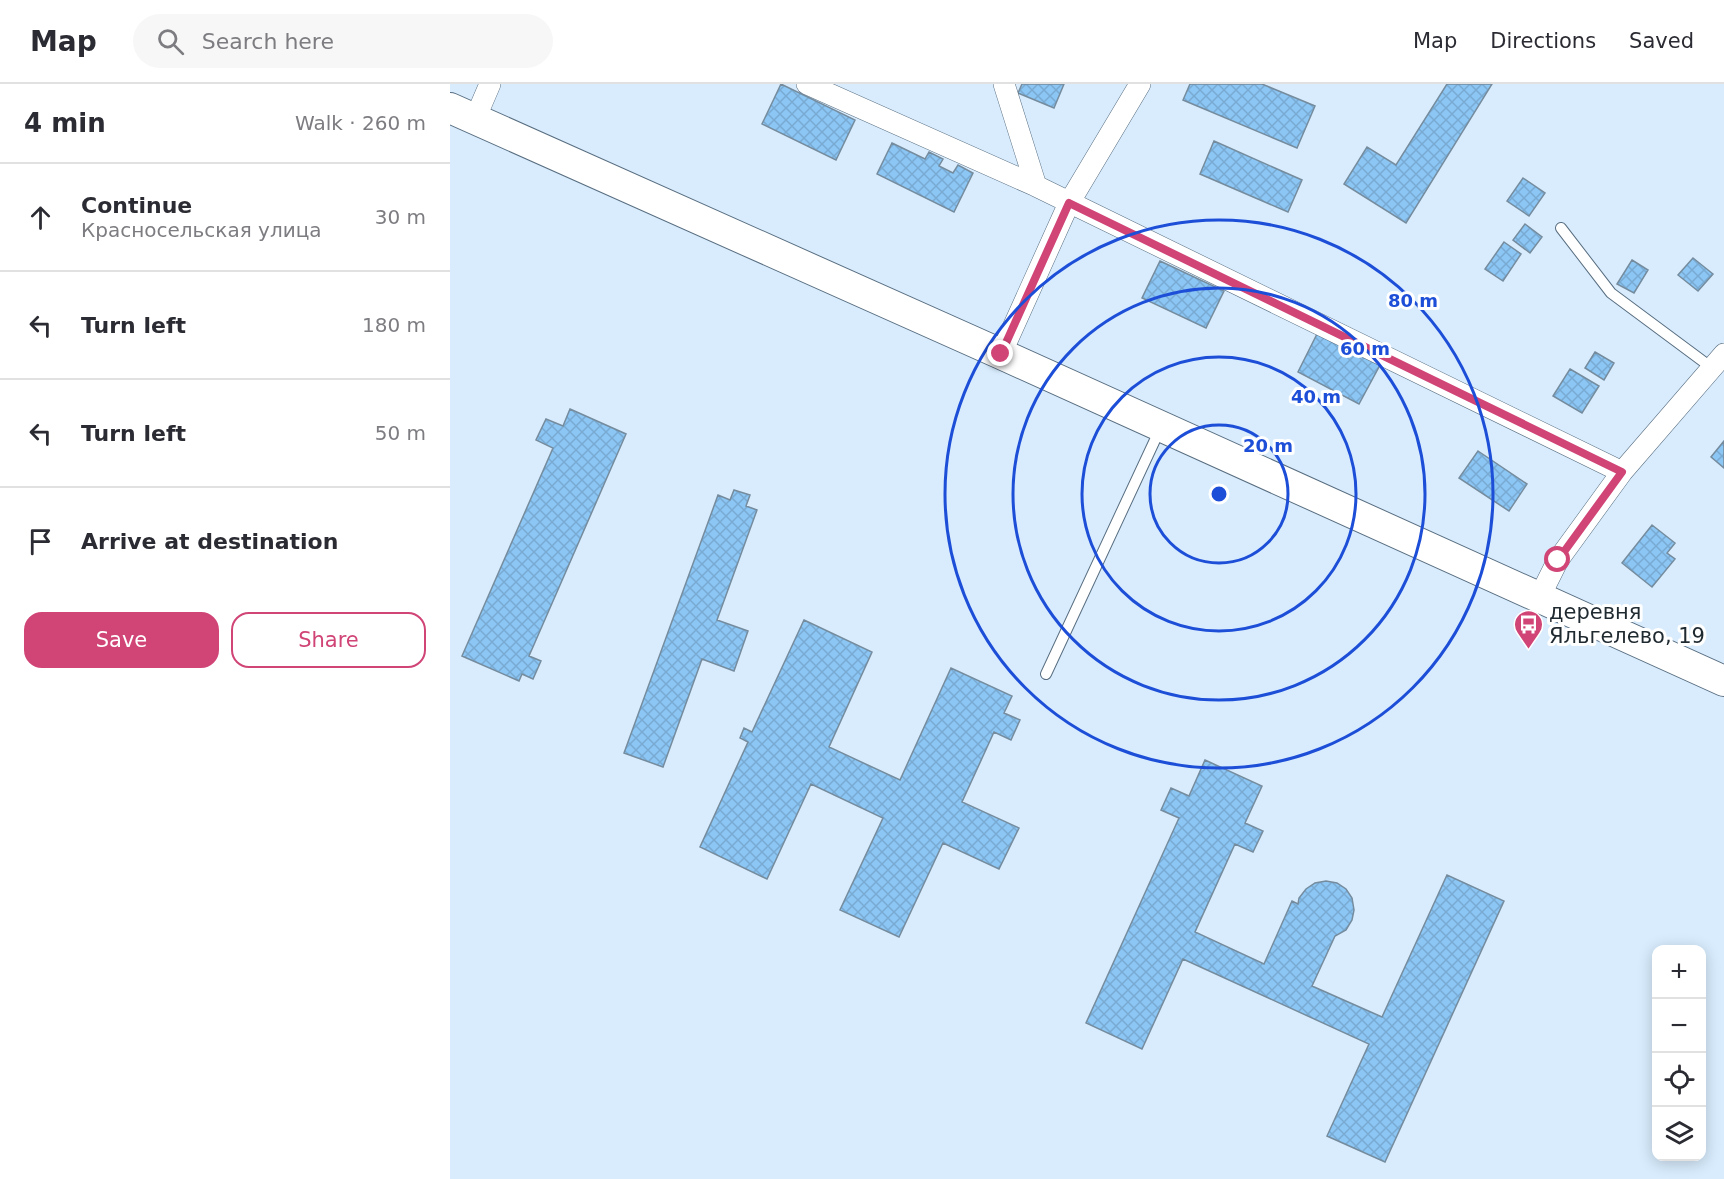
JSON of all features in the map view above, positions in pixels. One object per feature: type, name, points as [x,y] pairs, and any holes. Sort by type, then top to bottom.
[{"type":"main road","points":[[463,113],[1724,681]]},
{"type":"street","points":[[463,113],[490,84]]},
{"type":"street","points":[[807,84],[1036,186],[1622,472]]},
{"type":"street","points":[[1004,84],[1036,186]]},
{"type":"street","points":[[1001,354],[1069,203],[1140,84]]},
{"type":"street","points":[[1539,598],[1558,560],[1622,472],[1718,361]]},
{"type":"lane","points":[[1561,228],[1611,293],[1718,361]]},
{"type":"lane","points":[[1046,674],[1161,427]]},
{"type":"building","points":[[781,84],[855,120],[836,160],[762,124]]},
{"type":"building","points":[[1022,84],[1064,84],[1054,108],[1018,93]]},
{"type":"building","points":[[1190,84],[1262,84],[1315,106],[1297,148],[1183,100]]},
{"type":"building","points":[[1447,84],[1492,84],[1406,223],[1344,184],[1367,147],[1396,165]]},
{"type":"building","points":[[1214,141],[1302,180],[1288,212],[1200,174]]},
{"type":"building","points":[[892,143],[925,159],[929,152],[943,159],[939,166],[953,173],[958,165],[973,173],[954,212],[877,174]]},
{"type":"building","points":[[1523,178],[1545,193],[1529,216],[1507,201]]},
{"type":"building","points":[[1525,224],[1542,237],[1530,253],[1513,240]]},
{"type":"building","points":[[1504,242],[1521,254],[1503,281],[1485,269]]},
{"type":"building","points":[[1693,258],[1713,274],[1698,291],[1678,275]]},
{"type":"building","points":[[1632,260],[1648,270],[1634,293],[1617,284]]},
{"type":"building","points":[[1160,261],[1224,291],[1206,328],[1142,298]]},
{"type":"building","points":[[1318,332],[1380,365],[1359,404],[1298,372]]},
{"type":"building","points":[[1595,352],[1614,363],[1604,380],[1585,368]]},
{"type":"building","points":[[1570,369],[1599,386],[1582,413],[1553,396]]},
{"type":"building","points":[[570,409],[626,434],[529,656],[541,661],[533,679],[522,674],[519,681],[462,656],[553,448],[536,440],[546,419],[563,426]]},
{"type":"building","points":[[1724,441],[1724,468],[1711,457]]},
{"type":"building","points":[[1478,451],[1527,484],[1509,511],[1459,478]]},
{"type":"building","points":[[734,490],[750,495],[746,506],[757,510],[717,620],[748,631],[734,671],[702,659],[663,767],[624,753],[718,495],[730,500]]},
{"type":"building","points":[[1652,525],[1675,543],[1667,553],[1675,559],[1652,587],[1622,563]]},
{"type":"building","points":[[804,620],[872,652],[829,747],[900,780],[951,668],[1012,696],[1004,713],[1020,720],[1011,740],[994,732],[962,802],[1019,828],[999,869],[943,843],[899,937],[840,910],[883,818],[811,784],[767,879],[700,847],[748,742],[740,738],[744,728],[752,732]]},
{"type":"building","points":[[1205,760],[1262,786],[1245,823],[1263,831],[1253,852],[1235,844],[1195,932],[1264,964],[1292,901],[1298,904],[1299,898],[1306,889],[1315,883],[1326,881],[1337,883],[1346,889],[1352,898],[1354,910],[1352,920],[1346,930],[1335,936],[1312,986],[1382,1017],[1447,875],[1504,901],[1385,1162],[1327,1136],[1369,1044],[1183,959],[1142,1049],[1086,1023],[1179,818],[1161,810],[1171,788],[1189,796]]},
{"type":"place","name":"деревня Яльгелево, 19","points":[[1528,650]]},
{"type":"route","points":[[1001,354],[1069,203],[1622,472],[1558,560]]}]
